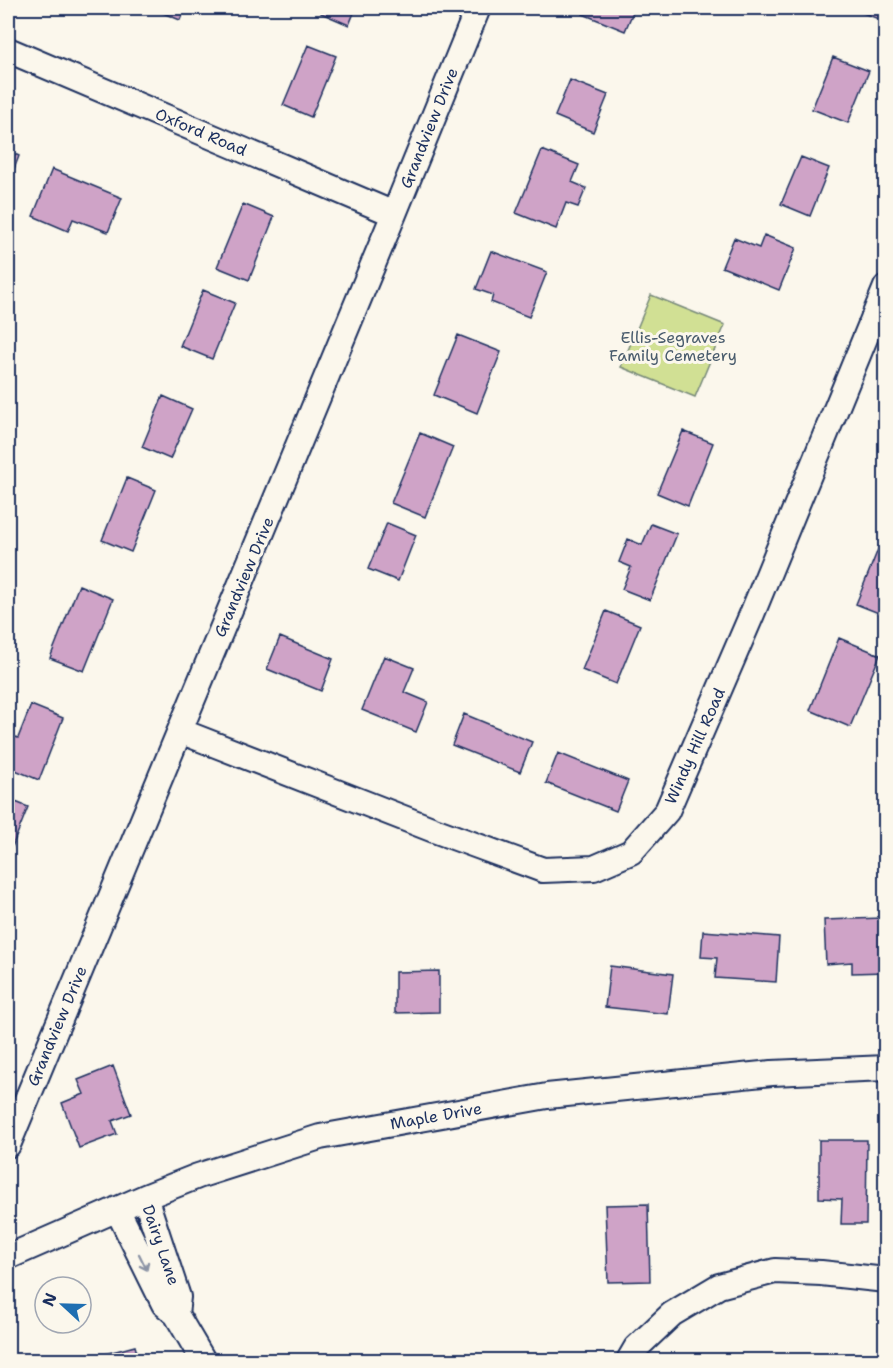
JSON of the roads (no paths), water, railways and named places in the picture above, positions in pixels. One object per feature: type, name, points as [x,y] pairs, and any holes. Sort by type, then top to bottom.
[{"type":"street","name":"Grandview Drive","points":[[8,1146],[478,8]]},
{"type":"street","name":"Oxford Road","points":[[8,50],[394,214]]},
{"type":"street","name":"Windy Hill Road","points":[[180,731],[423,826],[543,870],[594,868],[631,852],[667,811],[752,614],[885,287]]},
{"type":"street","name":"Maple Drive","points":[[8,1257],[198,1176],[320,1137],[547,1096],[772,1073],[885,1068]]},
{"type":"street","name":"Dairy Lane","points":[[145,1197],[178,1297],[176,1314]]},
{"type":"street","name":"Dairy Lane","points":[[117,1209],[164,1304],[176,1314]]},
{"type":"street","points":[[629,1360],[636,1348],[672,1314],[718,1286],[775,1271],[885,1280]]},
{"type":"street","points":[[176,1314],[203,1360]]},
{"type":"park label","name":"Ellis-Segraves Family Cemetery","points":[[673,346]]}]
